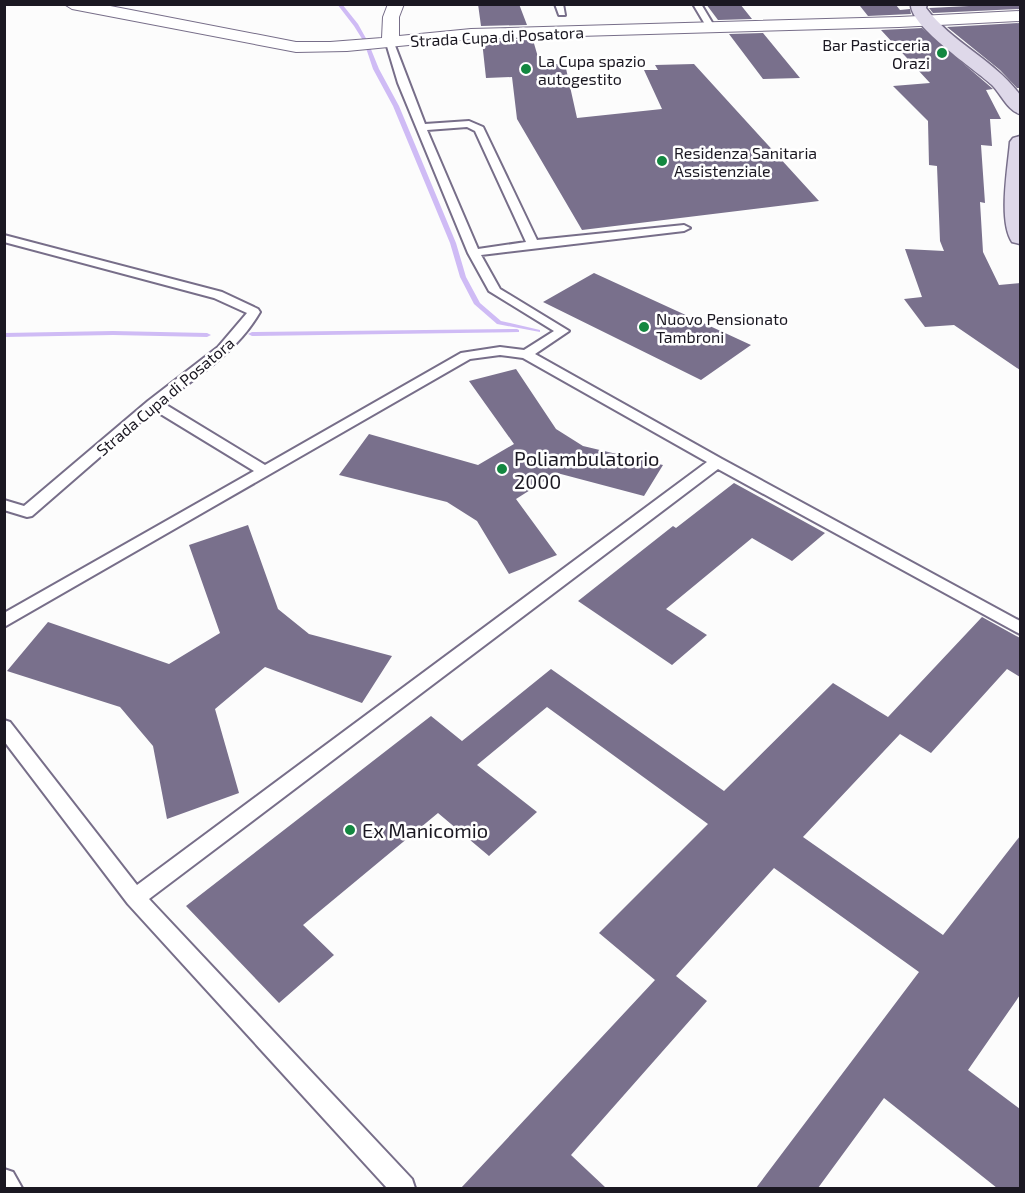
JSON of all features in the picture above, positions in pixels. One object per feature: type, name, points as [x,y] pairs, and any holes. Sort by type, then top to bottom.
[{"type":"street","name":"Strada Cupa di Posatora","points":[[72,4],[296,47],[382,44],[432,36],[926,22],[1020,16]]},
{"type":"street","points":[[382,44],[396,4]]},
{"type":"street","points":[[919,4],[918,8],[926,22],[966,56],[996,77],[1017,98]]},
{"type":"street","points":[[1020,142],[1016,209],[1020,237]]},
{"type":"lane","points":[[697,4],[712,29]]},
{"type":"lane","points":[[382,44],[403,83],[474,253],[495,291],[563,331],[526,354]]},
{"type":"lane","points":[[422,127],[469,124],[479,129],[533,244]]},
{"type":"lane","points":[[474,253],[533,244],[684,228]]},
{"type":"lane","name":"Strada Cupa di Posatora","points":[[4,238],[218,295],[254,312],[248,325],[234,339],[27,512],[4,505]]},
{"type":"lane","points":[[4,621],[466,356],[500,351],[526,354],[717,462],[1020,628]]},
{"type":"lane","points":[[154,404],[265,471]]},
{"type":"lane","points":[[135,898],[717,462]]},
{"type":"lane","points":[[4,727],[135,898],[403,1188]]},
{"type":"lane","points":[[4,1181],[10,1188]]},
{"type":"building","points":[[478,4],[519,4],[527,25],[481,26]]},
{"type":"building","points":[[706,4],[740,4],[752,19],[718,20]]},
{"type":"building","points":[[1020,4],[1020,9],[933,13],[929,8]]},
{"type":"building","points":[[896,5],[900,10],[910,9],[911,14],[868,16],[860,6]]},
{"type":"building","points":[[1020,23],[1020,88],[1017,88],[1000,70],[947,27]]},
{"type":"building","points":[[922,28],[993,89],[986,90],[1001,119],[990,119],[992,146],[981,145],[985,203],[980,202],[983,252],[999,285],[1020,283],[1020,370],[954,325],[925,327],[904,299],[922,297],[905,249],[944,251],[940,241],[937,166],[929,165],[928,121],[893,86],[930,83],[881,30]]},
{"type":"building","points":[[763,33],[800,78],[763,79],[729,34]]},
{"type":"building","name":"Residenza Sanitaria Assistenziale","points":[[533,40],[540,64],[565,64],[577,118],[662,109],[644,70],[658,70],[655,65],[694,64],[819,201],[582,230],[517,119],[512,77],[486,78],[482,41]]},
{"type":"building","name":"Nuovo Pensionato Tambroni","points":[[594,273],[751,345],[701,380],[543,302]]},
{"type":"building","name":"Poliambulatorio 2000","points":[[516,369],[556,429],[583,446],[663,465],[644,496],[557,473],[516,499],[557,555],[509,574],[477,521],[447,502],[339,475],[369,434],[478,465],[514,444],[469,381]]},
{"type":"building","points":[[734,483],[825,533],[792,561],[752,538],[666,609],[707,635],[672,665],[578,601],[673,526],[676,528]]},
{"type":"building","points":[[248,525],[278,609],[309,634],[392,656],[362,703],[265,667],[215,709],[239,793],[167,819],[153,746],[120,707],[7,671],[48,622],[169,664],[220,633],[189,545]]},
{"type":"building","name":"Ex Manicomio","points":[[982,617],[1020,638],[1020,677],[1007,669],[931,753],[900,734],[803,837],[943,935],[1020,836],[1020,995],[968,1070],[1020,1109],[1020,1188],[997,1188],[884,1098],[818,1188],[756,1188],[919,972],[774,868],[676,976],[707,1001],[571,1155],[606,1188],[461,1188],[655,980],[599,933],[708,824],[547,707],[477,765],[537,812],[489,856],[438,813],[303,925],[334,955],[279,1003],[186,906],[431,716],[462,741],[551,669],[724,791],[833,683],[888,717]]},
{"type":"waterway","points":[[339,4],[366,42],[376,69],[396,106],[453,243],[463,277],[477,304],[499,323],[538,331]]},
{"type":"waterway","points":[[252,334],[517,331]]},
{"type":"waterway","points":[[4,335],[113,333],[207,335]]},
{"type":"place","name":"Bar Pasticceria Orazi","points":[[942,53]]},
{"type":"place","name":"La Cupa spazio autogestito","points":[[526,69]]},
{"type":"place","name":"Residenza Sanitaria Assistenziale","points":[[662,161]]},
{"type":"place","name":"Nuovo Pensionato Tambroni","points":[[644,327]]},
{"type":"place","name":"Poliambulatorio 2000","points":[[502,469]]},
{"type":"place","name":"Ex Manicomio","points":[[350,830]]}]
